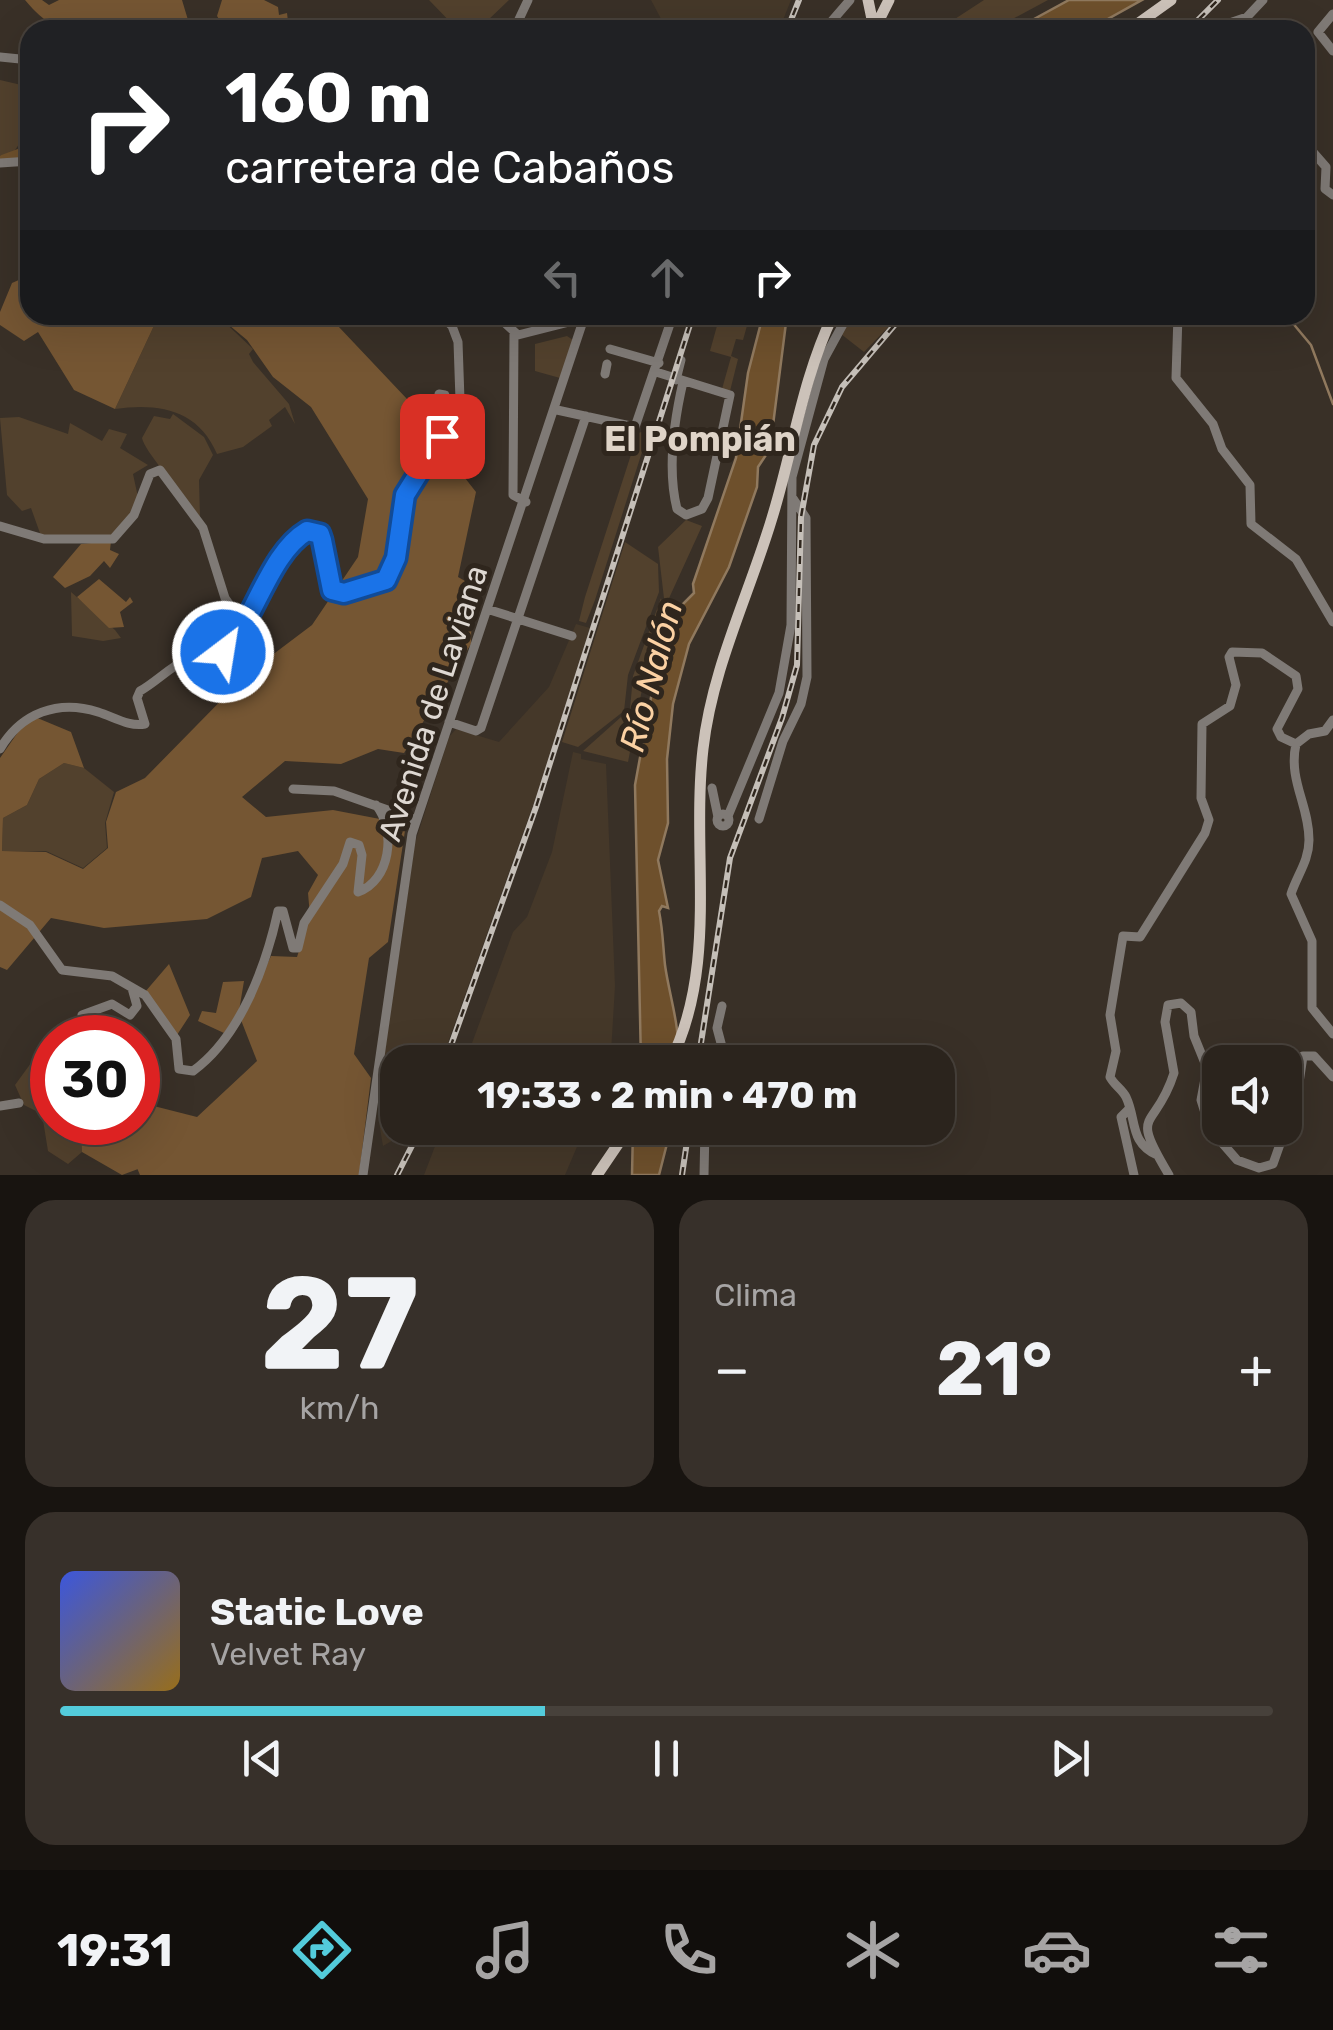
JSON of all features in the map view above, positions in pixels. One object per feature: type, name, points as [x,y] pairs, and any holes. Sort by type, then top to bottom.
[{"type":"main road","points":[[1143,20],[1171,0]]},
{"type":"main road","points":[[677,1045],[694,1000],[708,712],[774,512],[814,357],[828,325]]},
{"type":"main road","points":[[814,357],[828,325]]},
{"type":"main road","points":[[598,1175],[617,1145]]},
{"type":"street","points":[[832,20],[848,0]]},
{"type":"street","points":[[1236,20],[1247,16],[1262,0]]},
{"type":"street","points":[[1333,14],[1318,32],[1333,51]]},
{"type":"street","points":[[1315,154],[1326,167],[1324,189],[1333,196]]},
{"type":"street","points":[[0,749],[24,720],[48,710],[84,709],[145,724],[137,698],[140,692],[186,660],[223,652],[234,641],[246,613],[295,539],[307,531],[320,534],[332,590],[355,591],[390,576],[405,495],[442,436],[439,394],[445,395],[453,431],[460,429],[458,342],[451,325]]},
{"type":"street","points":[[507,325],[523,335],[556,325]]},
{"type":"street","name":"Avenida de Laviana","points":[[363,1175],[416,820],[490,610],[582,325]]},
{"type":"street","points":[[557,410],[635,428],[671,325]]},
{"type":"street","points":[[712,788],[721,814],[766,733],[786,661],[791,625],[792,477],[813,391],[824,359],[843,325]]},
{"type":"street","points":[[1178,325],[1178,383],[1214,424],[1220,444],[1252,492],[1251,524],[1296,558],[1333,622]]},
{"type":"street","points":[[514,332],[513,495],[526,502]]},
{"type":"street","points":[[610,349],[680,381],[730,395],[708,498],[691,515],[681,513],[675,502],[676,430],[680,381],[681,360]]},
{"type":"street","points":[[449,722],[476,731],[481,728],[586,416]]},
{"type":"street","points":[[0,526],[44,539],[113,539],[134,515],[150,474],[160,470],[203,528],[228,605],[240,614],[246,613]]},
{"type":"street","points":[[759,819],[807,677],[806,518],[792,497]]},
{"type":"street","points":[[490,610],[572,636]]},
{"type":"street","points":[[1157,1155],[1139,1142],[1110,1069],[1116,1051],[1110,1015],[1123,936],[1140,938],[1147,932],[1158,904],[1205,832],[1209,820],[1201,798],[1202,724],[1230,706],[1236,685],[1229,657],[1232,652],[1262,653],[1296,676],[1298,690],[1278,730],[1280,737],[1296,744]]},
{"type":"street","points":[[1333,720],[1325,731],[1309,734],[1296,744],[1292,769],[1309,842],[1303,873],[1291,894],[1312,941],[1310,1000],[1333,1034]]},
{"type":"street","points":[[293,789],[334,791],[416,820]]},
{"type":"street","points":[[0,906],[30,925],[62,970],[112,976],[151,1001],[176,1039],[179,1069],[184,1073],[201,1066],[234,1026],[271,946],[278,912],[283,911],[293,948],[298,948],[304,923],[343,864],[350,842],[359,845],[362,855],[358,892],[375,884],[386,858],[387,828],[376,806]]},
{"type":"street","points":[[82,1015],[112,1004],[130,1015],[137,1006],[132,988]]},
{"type":"street","points":[[1170,1175],[1148,1142],[1145,1125],[1174,1072],[1164,1012],[1174,1003],[1181,1003],[1191,1012],[1194,1036],[1204,1053],[1207,1068],[1201,1100],[1210,1129],[1237,1160],[1259,1168],[1272,1164],[1297,1096],[1303,1056],[1314,1056],[1333,1077]]},
{"type":"street","points":[[722,1006],[717,1028],[722,1045]]},
{"type":"street","points":[[0,1106],[20,1102]]},
{"type":"street","points":[[1128,1110],[1120,1117],[1134,1175]]},
{"type":"street","points":[[704,1175],[705,1145]]},
{"type":"shaded area","points":[[25,0],[42,0],[49,5],[59,0],[182,0],[188,20],[46,20]]},
{"type":"shaded area","points":[[222,0],[264,0],[278,7],[279,15],[287,13],[288,20],[220,20],[217,16]]},
{"type":"shaded area","points":[[429,0],[509,0],[488,20],[448,20]]},
{"type":"shaded area","points":[[651,0],[791,0],[783,20],[662,20]]},
{"type":"shaded area","points":[[984,0],[1048,0],[1011,20],[953,20]]},
{"type":"shaded area","points":[[1069,0],[1142,0],[1106,20],[1032,20]]},
{"type":"shaded area","points":[[0,80],[20,85],[20,143],[11,156],[0,156]]},
{"type":"shaded area","points":[[20,279],[20,325],[154,325],[115,409],[74,390],[38,332],[24,341],[0,325],[0,312],[12,283]]},
{"type":"shaded area","points":[[154,325],[228,325],[253,349],[249,354],[253,362],[289,404],[295,424],[285,407],[269,420],[272,426],[243,447],[217,454],[199,427],[175,412],[146,407],[115,409]]},
{"type":"shaded area","points":[[229,325],[339,325],[407,399],[417,461],[443,450],[476,492],[458,577],[472,585],[471,644],[404,753],[378,749],[341,764],[285,761],[242,797],[266,817],[333,810],[406,824],[388,942],[369,958],[354,1054],[371,1078],[359,1175],[140,1175],[138,1169],[122,1175],[82,1152],[82,1145],[160,1145],[160,1108],[197,1117],[257,1061],[241,1020],[271,956],[297,957],[310,916],[308,893],[318,875],[298,851],[262,858],[251,897],[207,919],[104,928],[51,918],[7,970],[0,967],[0,758],[23,725],[35,717],[71,732],[84,768],[64,763],[39,779],[27,805],[3,818],[2,851],[46,852],[83,869],[108,848],[106,822],[116,792],[145,778],[247,674],[312,625],[358,557],[368,499],[311,407],[273,377],[247,340]]},
{"type":"shaded area","points":[[717,325],[747,325],[743,340],[736,339],[731,356],[738,359],[730,391],[722,389],[731,357],[710,351]]},
{"type":"shaded area","name":"Río Nalón","points":[[760,325],[786,325],[772,433],[763,439],[766,455],[758,467],[757,487],[729,567],[689,644],[673,704],[667,759],[668,823],[658,860],[668,908],[662,906],[659,911],[678,1045],[641,1045],[635,785],[656,670],[676,611],[694,593],[693,584],[736,458],[748,373]]},
{"type":"shaded area","points":[[846,325],[890,325],[864,352],[841,334]]},
{"type":"shaded area","points":[[567,336],[573,340],[560,378],[535,371],[535,344]]},
{"type":"shaded area","points":[[173,414],[204,437],[213,455],[199,480],[200,517],[158,465],[142,438],[154,416],[170,419]]},
{"type":"shaded area","points":[[19,417],[68,434],[70,423],[102,441],[109,429],[127,434],[120,448],[148,465],[133,474],[139,502],[117,535],[41,536],[31,508],[22,511],[7,495],[0,418]]},
{"type":"shaded area","points":[[649,430],[595,600],[586,623],[579,621],[638,433]]},
{"type":"shaded area","points":[[686,520],[702,526],[665,607],[658,547]]},
{"type":"shaded area","points":[[111,541],[110,550],[119,554],[110,568],[104,561],[90,576],[65,588],[53,577],[81,544]]},
{"type":"shaded area","points":[[625,542],[658,564],[659,592],[628,675],[624,711],[578,747],[562,742]]},
{"type":"shaded area","points":[[99,579],[126,602],[130,597],[133,602],[120,612],[124,627],[109,628],[77,597]]},
{"type":"shaded area","points":[[71,592],[121,638],[103,641],[72,636]]},
{"type":"shaded area","points":[[661,598],[664,612],[644,679],[628,762],[583,751],[630,709],[633,676]]},
{"type":"shaded area","points":[[576,624],[590,628],[536,797],[447,1045],[386,1045],[415,843],[449,737],[456,729],[499,742],[549,687]]},
{"type":"shaded area","points":[[573,752],[581,754],[581,759],[606,764],[615,986],[611,1045],[471,1045],[513,932],[527,917],[552,852]]},
{"type":"shaded area","points":[[64,763],[84,768],[114,792],[105,823],[107,848],[83,868],[46,851],[2,851],[3,818],[27,805],[39,779]]},
{"type":"shaded area","points":[[169,964],[190,1015],[177,1035],[145,992]]},
{"type":"shaded area","points":[[244,981],[239,1011],[224,1033],[198,1021],[202,1011],[216,1013],[223,982]]},
{"type":"shaded area","points":[[30,1064],[30,1108],[24,1105],[15,1085]]},
{"type":"shaded area","points":[[47,1145],[82,1145],[82,1152],[68,1164],[48,1151]]},
{"type":"shaded area","points":[[435,1145],[578,1145],[565,1175],[424,1175]]},
{"type":"shaded area","points":[[633,1145],[667,1145],[659,1175],[632,1175]]},
{"type":"waterway","points":[[4,160],[20,154]]},
{"type":"waterway","points":[[1294,325],[1311,345],[1333,404]]},
{"type":"railway","points":[[791,20],[799,0]]},
{"type":"railway","points":[[1198,20],[1218,0]]},
{"type":"railway","points":[[451,1045],[536,807],[690,325]]},
{"type":"railway","points":[[701,1045],[730,858],[782,718],[797,665],[801,517],[814,445],[842,387],[895,325]]},
{"type":"railway","points":[[397,1175],[412,1145]]},
{"type":"railway","points":[[682,1175],[686,1145]]},
{"type":"district","name":"El Pompián","points":[[700,439]]},
{"type":"route","points":[[223,652],[234,641],[246,613],[290,546],[307,531],[320,534],[332,590],[344,593],[386,580],[394,568],[405,495],[442,436]]}]
